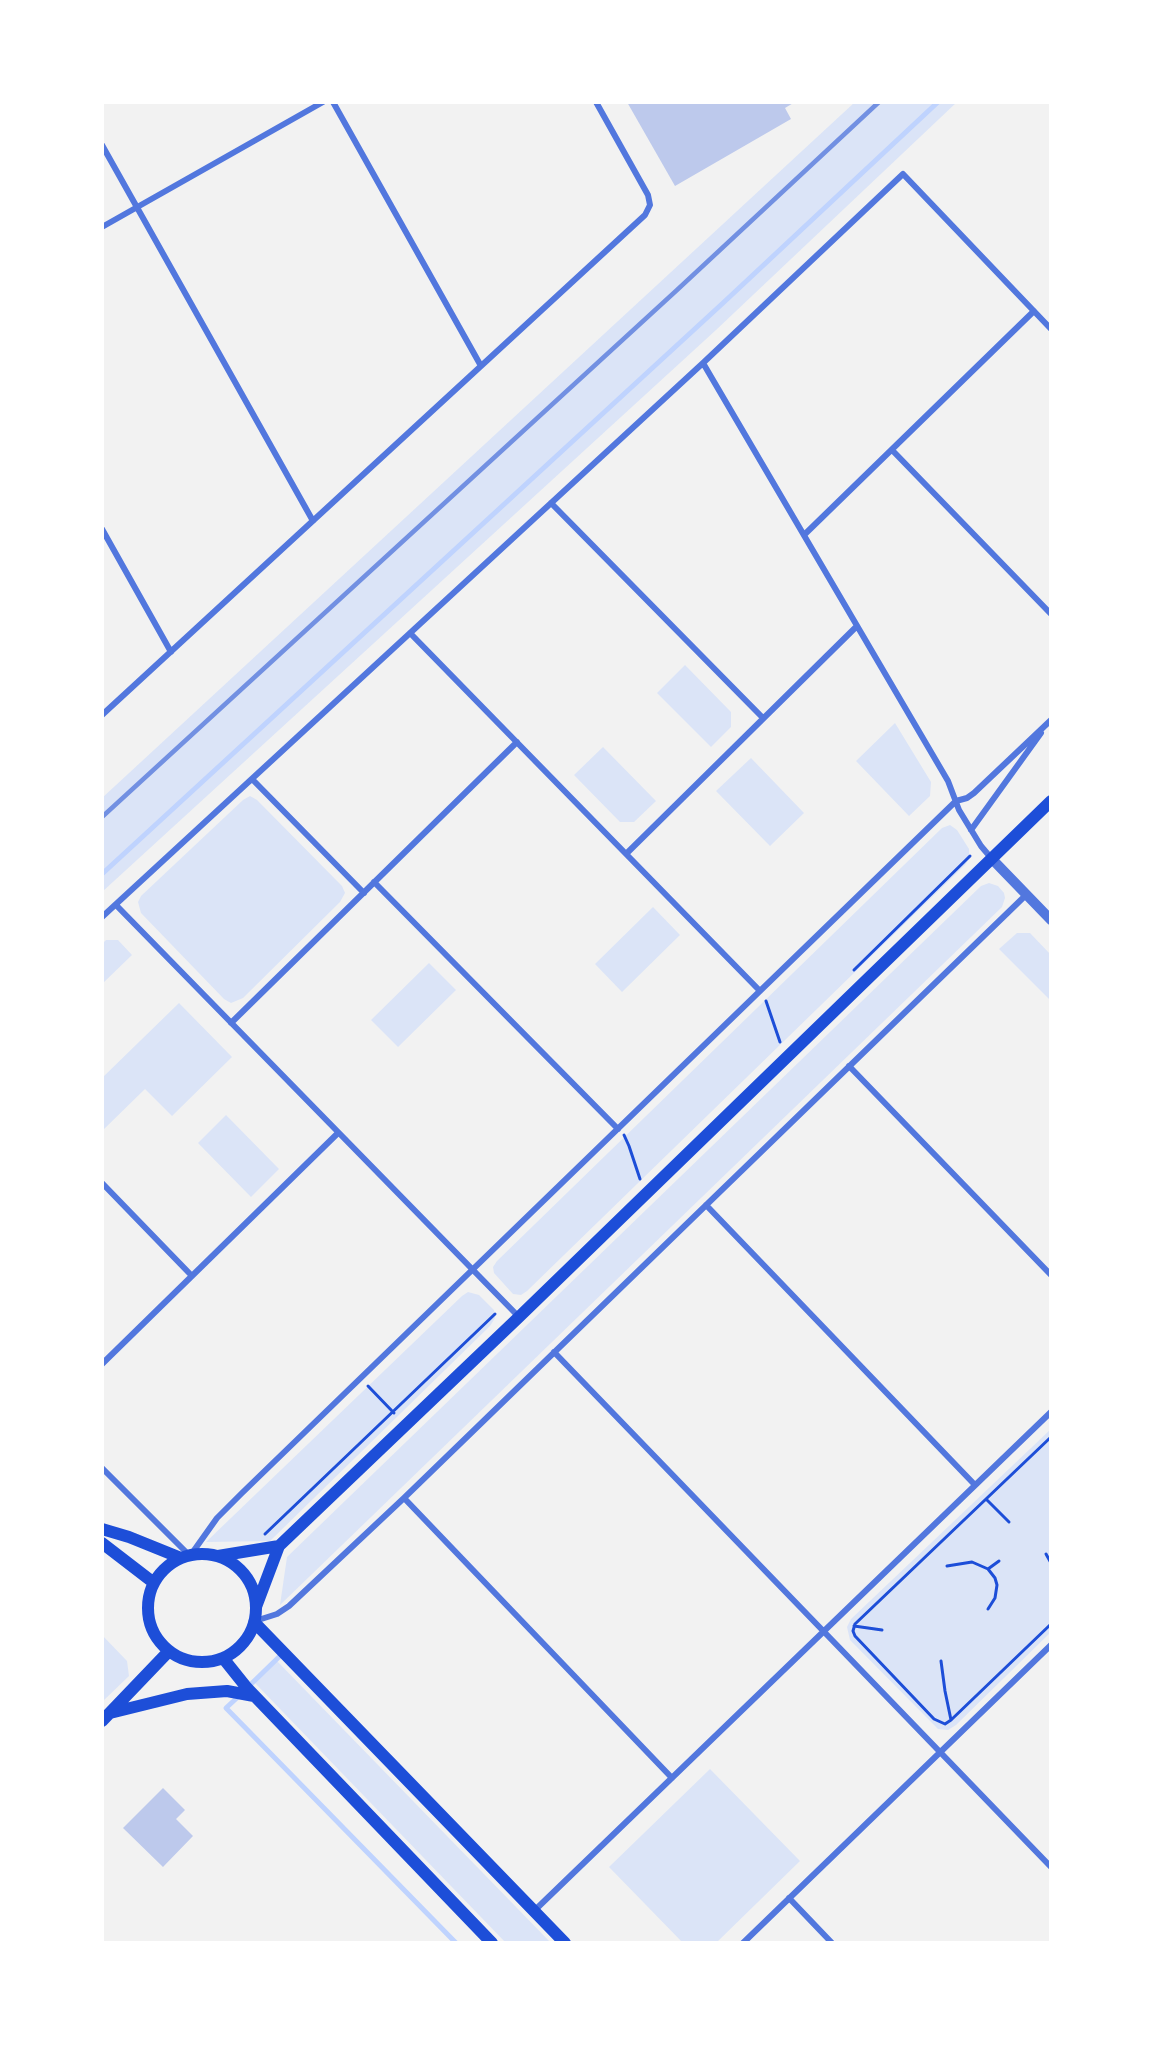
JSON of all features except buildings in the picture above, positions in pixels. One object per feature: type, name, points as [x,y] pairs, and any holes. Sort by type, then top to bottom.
[{"type":"main road","points":[[256,1606],[279,1546],[519,1317],[1051,801]]},
{"type":"main road","points":[[102,1529],[186,1557]]},
{"type":"main road","points":[[102,1543],[154,1583]]},
{"type":"main road","points":[[219,1556],[235,1565],[248,1579],[255,1596],[256,1606],[251,1633],[239,1648],[223,1658],[205,1662],[186,1659],[170,1651],[156,1637],[149,1619],[148,1601],[154,1583],[165,1568],[186,1557],[200,1554],[219,1556],[279,1546]]},
{"type":"main road","points":[[254,1622],[565,1943]]},
{"type":"main road","points":[[106,1717],[170,1651]]},
{"type":"main road","points":[[223,1658],[254,1696],[492,1943]]},
{"type":"main road","points":[[106,1717],[187,1694],[227,1691],[254,1696]]},
{"type":"street","points":[[102,227],[323,102]]},
{"type":"street","points":[[333,102],[482,366]]},
{"type":"street","points":[[102,715],[641,218],[650,205],[645,189],[596,102]]},
{"type":"street","points":[[102,145],[313,521]]},
{"type":"street","points":[[102,917],[703,363],[903,174],[1051,329]]},
{"type":"street","points":[[804,535],[1034,311]]},
{"type":"street","points":[[703,363],[948,781],[971,830],[992,859],[1051,920]]},
{"type":"street","points":[[892,450],[1051,614]]},
{"type":"street","points":[[551,503],[762,718]]},
{"type":"street","points":[[102,529],[171,652]]},
{"type":"street","points":[[626,854],[857,626]]},
{"type":"street","points":[[410,633],[760,991]]},
{"type":"street","points":[[102,1468],[186,1557],[218,1518],[618,1128],[956,801],[974,793],[1051,720]]},
{"type":"street","points":[[971,830],[1051,720]]},
{"type":"street","points":[[231,1023],[517,742]]},
{"type":"street","points":[[252,779],[364,892]]},
{"type":"street","points":[[374,882],[618,1128]]},
{"type":"street","points":[[254,1622],[277,1614],[289,1606],[404,1498],[1026,895]]},
{"type":"street","points":[[116,905],[519,1317]]},
{"type":"street","points":[[849,1066],[1051,1275]]},
{"type":"street","points":[[102,1364],[338,1133]]},
{"type":"street","points":[[102,1183],[192,1276]]},
{"type":"street","points":[[706,1205],[975,1485]]},
{"type":"street","points":[[554,1352],[1051,1867]]},
{"type":"street","points":[[534,1911],[1051,1412]]},
{"type":"street","points":[[404,1498],[672,1778]]},
{"type":"street","points":[[743,1943],[1051,1645]]},
{"type":"street","points":[[789,1898],[832,1943]]},
{"type":"path","points":[[766,999],[780,1042]]},
{"type":"path","points":[[618,1128],[627,1138],[639,1179]]},
{"type":"path","points":[[246,1551],[394,1413],[495,1314]]},
{"type":"path","points":[[360,1379],[394,1413]]},
{"type":"path","points":[[1051,1437],[854,1626],[853,1631],[855,1636],[941,1724],[951,1720],[1051,1624]]},
{"type":"path","points":[[986,1499],[1009,1522]]},
{"type":"path","points":[[1046,1554],[1051,1563]]},
{"type":"path","points":[[988,1569],[999,1561]]},
{"type":"path","points":[[946,1566],[972,1562],[988,1569],[997,1585],[995,1598],[988,1609]]},
{"type":"path","points":[[854,1626],[882,1630]]},
{"type":"path","points":[[941,1661],[951,1720]]},
{"type":"shaded area","points":[[855,102],[957,102],[716,330],[102,892],[102,798]]},
{"type":"shaded area","points":[[685,665],[731,712],[731,727],[711,747],[657,693]]},
{"type":"shaded area","points":[[895,723],[931,782],[930,796],[909,816],[856,761]]},
{"type":"shaded area","points":[[603,747],[656,801],[634,822],[620,822],[574,775]]},
{"type":"shaded area","points":[[751,758],[804,813],[770,846],[716,791]]},
{"type":"shaded area","points":[[250,796],[257,800],[342,886],[345,893],[340,902],[243,998],[231,1003],[224,999],[141,913],[138,902],[141,896]]},
{"type":"shaded area","points":[[950,825],[957,830],[969,849],[969,859],[965,865],[527,1291],[521,1295],[513,1294],[494,1273],[493,1267],[497,1261],[942,828]]},
{"type":"shaded area","points":[[989,883],[998,886],[1004,893],[1002,907],[280,1605],[287,1557],[981,886]]},
{"type":"shaded area","points":[[653,907],[680,935],[622,992],[595,964]]},
{"type":"shaded area","points":[[1017,933],[1030,933],[1051,955],[1051,1001],[999,949]]},
{"type":"shaded area","points":[[106,940],[118,940],[132,955],[102,984],[102,944]]},
{"type":"shaded area","points":[[429,963],[456,990],[398,1047],[371,1020]]},
{"type":"shaded area","points":[[179,1003],[232,1057],[172,1116],[145,1089],[102,1131],[102,1078]]},
{"type":"shaded area","points":[[226,1115],[279,1169],[251,1197],[198,1143]]},
{"type":"shaded area","points":[[468,1292],[479,1295],[494,1310],[495,1318],[490,1326],[270,1541],[206,1542],[462,1296]]},
{"type":"shaded area","points":[[1051,1429],[1051,1632],[956,1725],[948,1730],[938,1729],[850,1640],[847,1627],[851,1619]]},
{"type":"shaded area","points":[[102,1635],[127,1661],[129,1676],[102,1702]]},
{"type":"shaded area","points":[[276,1660],[551,1943],[506,1943],[254,1682]]},
{"type":"shaded area","points":[[710,1769],[800,1861],[716,1943],[683,1943],[609,1867]]},
{"type":"waterway","points":[[102,874],[723,303],[938,102]]},
{"type":"waterway","points":[[247,1688],[283,1653]]},
{"type":"waterway","points":[[240,1695],[226,1708],[456,1943]]},
{"type":"railway","points":[[102,817],[879,102]]}]
